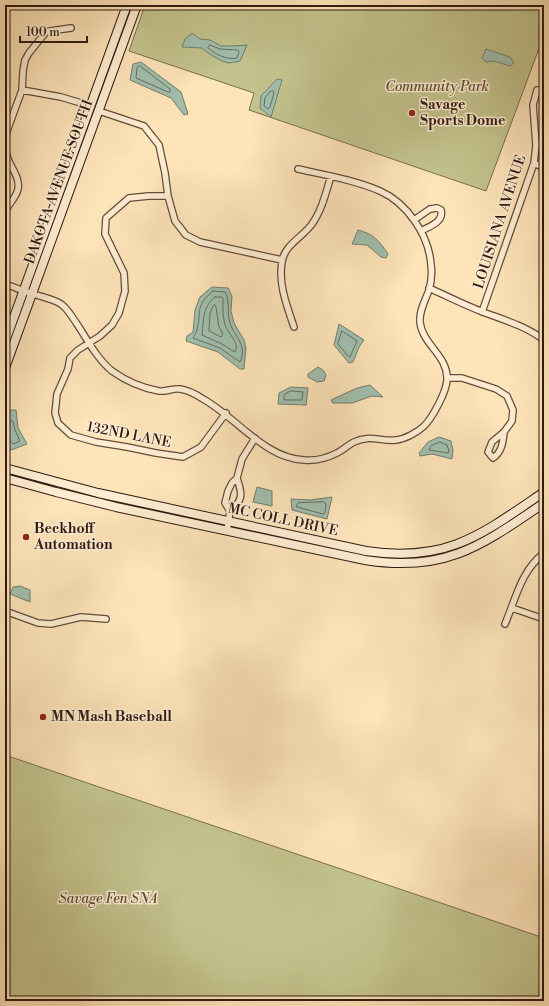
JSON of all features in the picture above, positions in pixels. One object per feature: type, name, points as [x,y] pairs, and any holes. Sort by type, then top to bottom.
[{"type":"main road","name":"DAKOTA AVENUE SOUTH","points":[[5,342],[127,5]]},
{"type":"main road","name":"DAKOTA AVENUE SOUTH","points":[[5,368],[137,5]]},
{"type":"main road","name":"MC COLL DRIVE","points":[[5,468],[98,493],[366,551],[398,554],[417,554],[446,548],[476,537],[544,492]]},
{"type":"main road","name":"MC COLL DRIVE","points":[[5,478],[96,502],[227,531],[365,560],[396,564],[439,560],[469,550],[497,535],[544,504]]},
{"type":"street","points":[[5,141],[7,130],[22,90],[23,65],[29,53],[46,32],[50,30],[71,28]]},
{"type":"street","points":[[22,90],[61,97],[91,106]]},
{"type":"street","name":"LOUISIANA AVENUE","points":[[482,312],[534,164],[536,145],[533,105],[537,90]]},
{"type":"street","points":[[99,111],[144,126],[159,145],[168,196],[175,221],[186,234],[200,242],[282,260]]},
{"type":"street","points":[[5,144],[6,155],[16,174],[19,186],[16,196],[8,205],[5,214]]},
{"type":"street","points":[[534,164],[544,168]]},
{"type":"street","points":[[5,284],[61,304],[70,312],[99,356],[111,370],[127,381],[161,391],[180,389],[203,399],[226,413],[255,438],[284,456],[303,460],[322,458],[336,454],[354,442],[364,439],[375,438],[396,440],[411,435],[424,426],[443,396],[447,378],[445,366],[424,335],[420,325],[421,308],[429,288],[431,266],[430,254],[421,231],[414,220],[400,204],[382,192],[331,176],[298,169]]},
{"type":"street","points":[[294,327],[282,290],[282,260],[292,244],[312,225],[320,210],[331,176]]},
{"type":"street","name":"132ND LANE","points":[[168,196],[129,198],[106,218],[105,234],[124,273],[125,291],[119,313],[112,325],[100,336],[78,350],[70,358],[68,369],[57,394],[55,413],[58,423],[71,435],[96,442],[183,457],[201,447],[226,413]]},
{"type":"street","points":[[414,220],[430,209],[437,208],[441,210],[442,215],[440,221],[421,231]]},
{"type":"street","points":[[429,288],[482,312],[512,322],[534,332],[544,340]]},
{"type":"street","points":[[447,378],[462,378],[496,389],[507,396],[513,410],[512,421],[504,432]]},
{"type":"street","points":[[230,511],[225,503],[228,491],[237,478],[242,459],[255,438]]},
{"type":"street","points":[[227,531],[230,511],[238,505],[242,492],[237,478]]},
{"type":"street","points":[[505,624],[525,573],[532,563],[544,553]]},
{"type":"street","points":[[512,608],[544,619]]},
{"type":"street","points":[[5,611],[38,623],[51,624],[81,617],[106,619]]},
{"type":"green space","name":"Community Park","points":[[145,5],[544,5],[544,35],[486,191],[249,110],[254,93],[129,51]]},
{"type":"green space","name":"Savage Fen SNA","points":[[5,755],[544,938],[544,1001],[5,1001]]},
{"type":"water","points":[[192,33],[200,39],[210,40],[221,46],[247,45],[240,61],[229,63],[211,55],[202,48],[182,47],[185,39]]},
{"type":"water","points":[[486,49],[510,57],[514,63],[510,66],[494,61],[486,62],[482,58]]},
{"type":"water","points":[[141,62],[181,92],[188,114],[184,115],[171,98],[130,80],[133,64]]},
{"type":"water","points":[[277,79],[282,80],[271,117],[260,108],[261,96]]},
{"type":"water","points":[[358,230],[372,236],[379,242],[388,254],[386,258],[381,257],[367,245],[352,244]]},
{"type":"water","points":[[212,287],[228,288],[232,296],[231,311],[234,323],[244,340],[246,348],[244,369],[240,369],[218,352],[186,341],[187,336],[193,332],[195,310],[200,297]]},
{"type":"water","points":[[339,324],[364,340],[359,347],[353,362],[349,363],[334,345]]},
{"type":"water","points":[[318,367],[323,370],[326,375],[324,381],[317,382],[308,377],[308,374]]},
{"type":"water","points":[[370,385],[383,397],[372,396],[352,403],[333,403],[331,400],[357,388]]},
{"type":"water","points":[[291,387],[308,388],[306,405],[278,404],[279,393]]},
{"type":"water","points":[[11,410],[16,410],[18,428],[27,444],[11,450],[4,435],[4,430]]},
{"type":"water","points":[[439,437],[451,441],[453,450],[452,459],[432,454],[420,456],[419,453],[428,442]]},
{"type":"water","points":[[257,487],[272,491],[272,506],[253,502]]},
{"type":"water","points":[[332,497],[327,519],[292,510],[291,499],[310,500]]},
{"type":"water","points":[[20,586],[30,590],[30,602],[10,594],[13,587]]},
{"type":"waterway","points":[[507,1001],[512,997]]},
{"type":"place","name":"Savage Sports Dome","points":[[412,113]]},
{"type":"place","name":"Beckhoff Automation","points":[[26,537]]},
{"type":"place","name":"MN Mash Baseball","points":[[43,717]]}]
